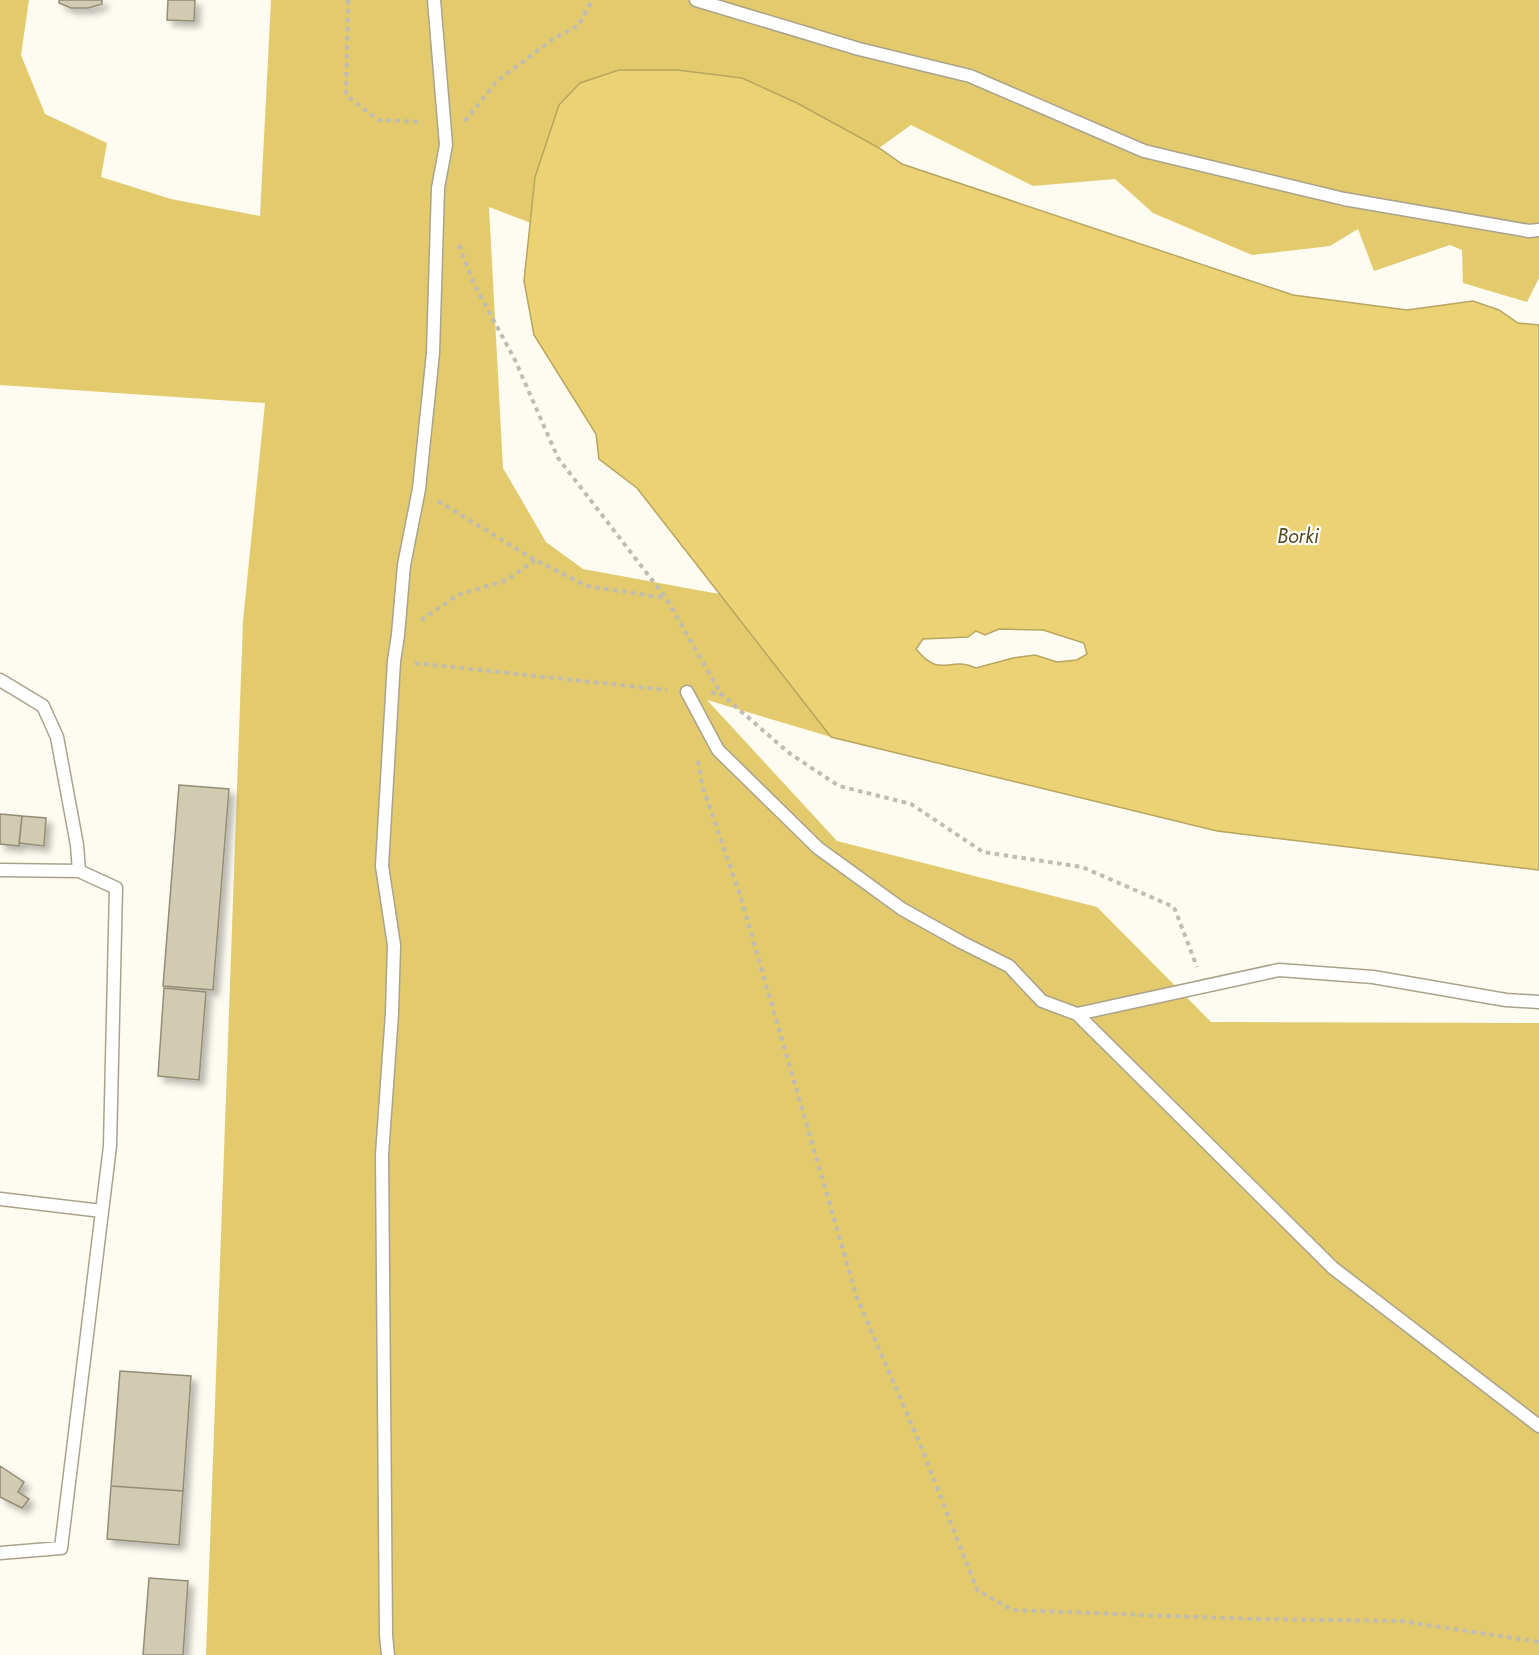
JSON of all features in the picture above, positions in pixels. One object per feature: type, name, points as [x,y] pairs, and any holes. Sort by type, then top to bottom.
[{"type":"lane","points":[[388,1655],[382,1155],[392,1013],[394,945],[382,866],[394,661],[404,565],[419,489],[433,353],[438,188],[446,145],[434,0]]},
{"type":"lane","points":[[696,0],[859,49],[970,76],[1144,151],[1344,199],[1528,231],[1539,230]]},
{"type":"lane","points":[[0,680],[43,706],[57,737],[77,845],[79,871]]},
{"type":"lane","points":[[687,692],[718,750],[818,848],[902,909],[1010,966],[1042,1001],[1077,1014],[1333,1268],[1539,1426]]},
{"type":"lane","points":[[0,870],[79,871],[116,888],[110,1146],[61,1548],[0,1552]]},
{"type":"lane","points":[[1077,1014],[1279,970],[1373,977],[1506,1000],[1539,1002]]},
{"type":"lane","points":[[0,1199],[102,1212]]},
{"type":"path","points":[[348,0],[346,95],[378,120],[445,123]]},
{"type":"path","points":[[446,145],[498,81],[553,39],[579,25],[592,0]]},
{"type":"path","points":[[458,242],[474,284],[515,360],[558,458],[666,598],[720,693],[789,753],[839,786],[911,804],[983,852],[1082,867],[1174,907],[1204,987]]},
{"type":"path","points":[[419,489],[535,560],[587,586],[666,598]]},
{"type":"path","points":[[398,635],[458,595],[507,580],[535,560]]},
{"type":"path","points":[[394,661],[687,692],[720,693]]},
{"type":"path","points":[[696,750],[702,785],[740,895],[857,1298],[920,1444],[977,1590],[1012,1611],[1240,1619],[1401,1621],[1539,1642]]},
{"type":"shaded area","points":[[0,0],[29,0],[21,55],[45,114],[107,143],[101,177],[171,199],[260,216],[271,0],[1539,0],[1539,278],[1527,302],[1463,283],[1462,250],[1450,245],[1374,271],[1358,229],[1330,246],[1252,255],[1153,213],[1115,179],[1033,186],[911,125],[879,148],[797,103],[742,78],[677,70],[619,70],[580,83],[559,105],[535,177],[531,223],[489,207],[503,468],[546,542],[583,569],[719,594],[831,737],[707,700],[837,841],[1097,907],[1211,1022],[1539,1023],[1539,1655],[206,1655],[243,621],[265,403],[0,385]]},
{"type":"water","name":"Borki","points":[[619,70],[677,70],[742,78],[797,103],[879,148],[902,164],[1293,295],[1407,310],[1473,301],[1499,310],[1518,323],[1539,325],[1539,870],[1217,831],[831,737],[637,488],[599,459],[596,434],[534,335],[524,281],[535,177],[559,105],[580,83]],"holes":[[[999,629],[1043,630],[1084,643],[1087,654],[1077,660],[1057,662],[1035,655],[1013,658],[976,668],[959,664],[932,663],[916,649],[923,639],[968,637],[976,631],[985,635]]]},
{"type":"building","points":[[59,0],[102,0],[102,4],[88,8],[71,8],[59,3]]},
{"type":"building","points":[[168,0],[195,0],[194,21],[167,20]]},
{"type":"building","points":[[179,785],[229,789],[213,990],[163,986]]},
{"type":"building","points":[[0,814],[22,816],[19,846],[0,844]]},
{"type":"building","points":[[22,816],[46,818],[44,846],[19,843]]},
{"type":"building","points":[[164,988],[206,992],[199,1080],[158,1076]]},
{"type":"building","points":[[120,1371],[191,1376],[183,1491],[111,1486]]},
{"type":"building","points":[[0,1466],[24,1482],[18,1492],[29,1499],[22,1508],[0,1497]]},
{"type":"building","points":[[111,1486],[183,1491],[179,1545],[107,1539]]},
{"type":"building","points":[[149,1578],[188,1581],[183,1655],[143,1655]]}]
